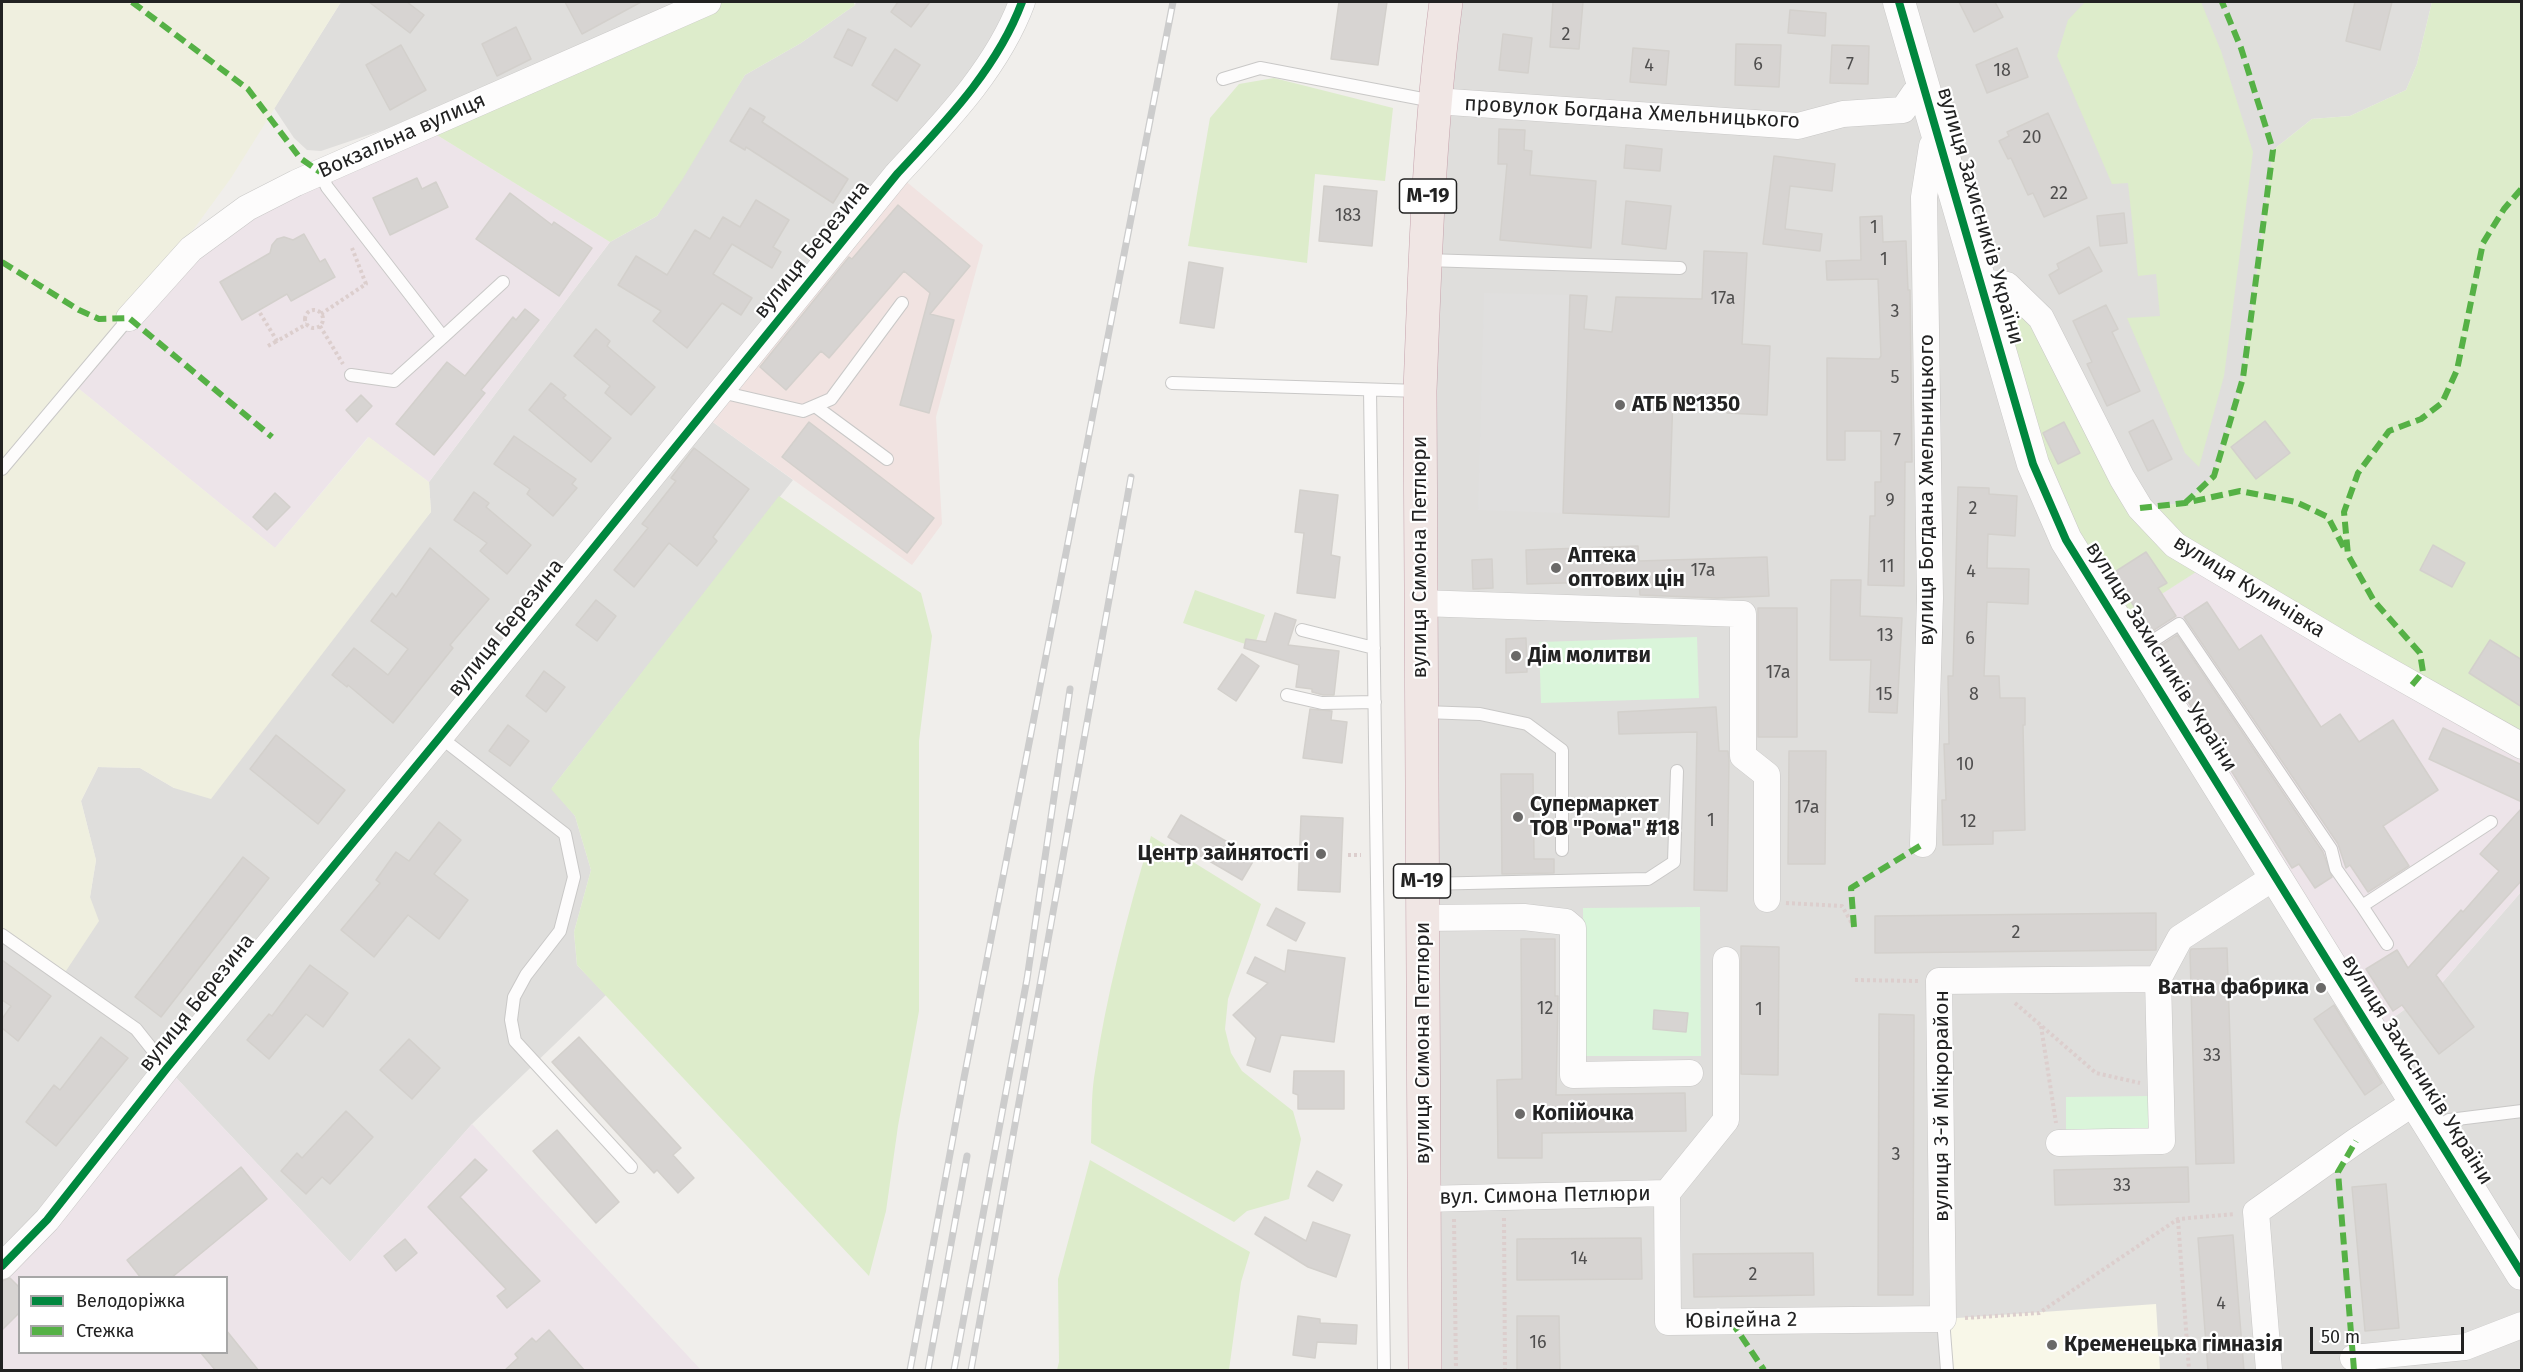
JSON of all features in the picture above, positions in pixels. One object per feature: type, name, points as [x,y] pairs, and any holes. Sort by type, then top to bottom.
[{"type":"highway","name":"М-19","points":[[1420,391],[1435,101],[1446,2]]},
{"type":"highway","name":"вулиця Симона Петлюри","points":[[1420,391],[1422,884],[1434,918],[1439,1199],[1425,1371]]},
{"type":"street","name":"Вокзальна вулиця","points":[[129,318],[191,249],[247,208],[320,172],[708,2]]},
{"type":"street","name":"вулиця Березина","points":[[2,1266],[47,1220],[167,1068],[440,737],[897,174],[964,101],[1014,22],[1022,2]]},
{"type":"street","name":"вулиця Захисників України","points":[[1899,2],[2033,464],[2066,540],[2522,1274]]},
{"type":"street","name":"провулок Богдана Хмельницького","points":[[1435,101],[1798,126],[1843,114],[1904,110],[1914,94],[1925,87]]},
{"type":"street","name":"вулиця Богдана Хмельницького","points":[[1923,844],[1930,598],[1924,197],[1932,146],[1940,140]]},
{"type":"street","name":"вулиця Куличівка","points":[[1980,282],[2007,285],[2042,318],[2121,478],[2140,508],[2175,545],[2362,656],[2522,746]]},
{"type":"street","points":[[1420,603],[1743,614],[1743,756],[1767,775],[1767,899]]},
{"type":"street","points":[[2059,1143],[2162,1141],[2158,979],[2180,938],[2276,876]]},
{"type":"street","name":"вулиця Симона Петлюри","points":[[1434,918],[1524,917],[1566,922],[1574,928],[1574,1075],[1690,1073]]},
{"type":"street","points":[[1666,1193],[1726,1120],[1726,960]]},
{"type":"street","name":"вулиця 3-й Мікрорайон","points":[[1943,1319],[1939,981],[2158,979]]},
{"type":"street","points":[[2269,1371],[2256,1212],[2356,1140],[2415,1102]]},
{"type":"street","name":"вул. Симона Петлюри","points":[[1439,1199],[1666,1193]]},
{"type":"street","name":"Ювілейна 2","points":[[1666,1193],[1668,1322],[1943,1319]]},
{"type":"street","points":[[2353,1358],[2465,1347],[2522,1325]]},
{"type":"lane","points":[[1223,79],[1260,68],[1435,101]]},
{"type":"lane","points":[[320,172],[327,187],[443,337]]},
{"type":"lane","points":[[1425,260],[1680,268]]},
{"type":"lane","points":[[351,375],[394,381],[503,282]]},
{"type":"lane","points":[[721,392],[803,411],[831,399],[902,303]]},
{"type":"lane","points":[[2,469],[129,318]]},
{"type":"lane","points":[[1172,383],[1420,391]]},
{"type":"lane","points":[[1370,390],[1384,1371]]},
{"type":"lane","points":[[815,406],[887,459]]},
{"type":"lane","points":[[2136,651],[2179,624],[2331,849],[2336,869],[2387,944]]},
{"type":"lane","points":[[1302,630],[1374,648]]},
{"type":"lane","points":[[1287,694],[1322,703],[1375,702]]},
{"type":"lane","points":[[1421,712],[1480,714],[1527,724],[1562,750],[1563,850]]},
{"type":"lane","points":[[440,737],[565,834],[574,877],[560,931],[526,975],[514,997],[511,1020],[516,1041],[631,1167]]},
{"type":"lane","points":[[1422,884],[1648,879],[1674,862],[1677,771]]},
{"type":"lane","points":[[2362,906],[2491,822]]},
{"type":"lane","points":[[2,935],[136,1029],[167,1068]]},
{"type":"lane","points":[[2432,1129],[2449,1120],[2522,1111]]},
{"type":"lane","points":[[1943,1319],[1947,1371]]},
{"type":"path","points":[[321,314],[366,284],[349,241]]},
{"type":"path","points":[[314,310],[321,314],[323,319],[320,326],[311,328],[307,324],[305,319],[309,312],[314,310]]},
{"type":"path","points":[[260,313],[277,341]]},
{"type":"path","points":[[268,346],[307,324]]},
{"type":"path","points":[[320,326],[351,375]]},
{"type":"path","points":[[1767,899],[1798,905],[1842,906],[1854,927]]},
{"type":"path","points":[[1855,980],[1939,981]]},
{"type":"path","points":[[2005,1000],[2016,1003],[2096,1073],[2161,1088]]},
{"type":"path","points":[[2041,1025],[2059,1143]]},
{"type":"path","points":[[1504,1197],[1505,1371]]},
{"type":"path","points":[[1439,1199],[1456,1371]]},
{"type":"path","points":[[1943,1319],[2039,1312],[2178,1219],[2256,1212]]},
{"type":"path","points":[[2178,1219],[2189,1371]]},
{"type":"shaded area","points":[[341,2],[678,2],[386,129],[321,151],[307,150],[294,138],[274,108]]},
{"type":"shaded area","points":[[856,2],[1022,2],[1014,22],[703,415],[793,480],[552,788],[575,816],[591,870],[574,932],[577,965],[606,995],[472,1124],[350,1262],[167,1068],[2,1266],[2,935],[90,897],[96,860],[81,801],[98,767],[140,768],[174,788],[431,512],[429,482],[610,242],[657,216],[745,75],[801,43],[855,5]]},
{"type":"shaded area","points":[[1446,2],[2432,2],[2417,64],[2406,90],[2350,116],[2312,119],[2273,150],[2243,378],[2214,476],[2185,503],[2140,508],[2041,318],[1981,282],[2033,464],[2373,1032],[2442,983],[2521,892],[2521,1370],[1425,1370],[1420,603]]},
{"type":"shaded area","points":[[424,127],[610,242],[429,482],[368,437],[275,548],[73,384],[191,249]]},
{"type":"shaded area","points":[[897,174],[983,245],[936,417],[942,524],[912,565],[703,415]]},
{"type":"shaded area","points":[[1484,293],[1570,295],[1563,513],[1478,510]]},
{"type":"shaded area","points":[[2207,564],[2521,741],[2521,892],[2442,983],[2373,1032],[2118,622]]},
{"type":"shaded area","points":[[167,1068],[350,1262],[472,1124],[701,1370],[2,1370],[2,1266]]},
{"type":"shaded area","name":"Кременецька гімназія","points":[[2156,1304],[2160,1370],[1947,1370],[1943,1319]]},
{"type":"green space","points":[[2,2],[341,2],[231,178],[129,318],[73,384],[275,548],[369,437],[429,482],[431,512],[211,799],[174,788],[140,768],[98,767],[81,801],[96,860],[90,897],[99,921],[62,977],[2,935]]},
{"type":"green space","points":[[708,2],[853,2],[855,5],[801,43],[745,75],[682,180],[657,216],[610,242],[424,127]]},
{"type":"green space","points":[[2085,2],[2201,2],[2221,51],[2253,152],[2224,376],[2199,467],[2185,453],[2127,318],[2160,316],[2156,274],[2138,276],[2128,183],[2112,184],[2057,56],[2068,20]]},
{"type":"green space","points":[[2432,2],[2521,2],[2521,746],[2207,565],[2118,622],[2066,540],[2007,321],[2022,314],[2041,318],[2145,507],[2186,503],[2214,475],[2243,378],[2273,150],[2312,119],[2350,116],[2406,90],[2417,64]]},
{"type":"green space","points":[[1274,78],[1393,108],[1385,181],[1315,174],[1307,263],[1188,246],[1210,118],[1239,84]]},
{"type":"green space","points":[[779,496],[921,593],[932,636],[919,741],[919,1011],[898,1126],[886,1211],[869,1276],[577,965],[574,932],[591,870],[575,816],[551,789]]},
{"type":"green space","points":[[1195,590],[1265,615],[1254,647],[1183,623]]},
{"type":"green space","points":[[1697,637],[1699,698],[1541,703],[1539,642]]},
{"type":"green space","points":[[1151,836],[1261,904],[1228,999],[1225,1029],[1231,1053],[1242,1071],[1293,1111],[1301,1139],[1289,1199],[1247,1211],[1234,1222],[1091,1143],[1093,1086],[1099,1047],[1111,986]]},
{"type":"green space","points":[[1700,907],[1701,1056],[1584,1056],[1583,908]]},
{"type":"green space","points":[[2149,1096],[2149,1131],[2066,1132],[2066,1097]]},
{"type":"green space","points":[[1090,1160],[1250,1252],[1241,1282],[1229,1370],[1057,1370],[1059,1362],[1058,1279]]},
{"type":"building","points":[[369,2],[407,2],[424,15],[410,33]]},
{"type":"building","points":[[565,2],[641,2],[582,34]]},
{"type":"building","points":[[898,2],[930,2],[911,27],[891,12]]},
{"type":"building","points":[[1339,2],[1387,2],[1378,65],[1331,59]]},
{"type":"building","points":[[1553,2],[1583,2],[1579,49],[1550,47]]},
{"type":"building","points":[[1959,2],[1995,2],[2003,17],[1974,32]]},
{"type":"building","points":[[2355,2],[2392,2],[2380,50],[2346,41]]},
{"type":"building","points":[[1790,10],[1826,13],[1825,36],[1788,33]]},
{"type":"building","points":[[516,27],[531,59],[497,76],[482,44]]},
{"type":"building","points":[[848,29],[866,38],[852,66],[834,57]]},
{"type":"building","points":[[1503,34],[1532,38],[1528,73],[1499,70]]},
{"type":"building","points":[[1736,44],[1781,45],[1779,87],[1735,85]]},
{"type":"building","points":[[401,45],[426,90],[390,110],[366,65]]},
{"type":"building","points":[[1832,45],[1869,46],[1868,84],[1830,83]]},
{"type":"building","points":[[1633,48],[1669,51],[1666,85],[1630,82]]},
{"type":"building","points":[[2017,48],[2028,77],[1987,93],[1976,65]]},
{"type":"building","points":[[895,49],[920,65],[897,101],[872,85]]},
{"type":"building","points":[[750,108],[765,117],[762,122],[848,179],[833,203],[746,147],[745,150],[730,141]]},
{"type":"building","points":[[2048,113],[2087,198],[2044,217],[2033,193],[2028,195],[2011,158],[2008,159],[1999,141],[2009,136],[2007,132]]},
{"type":"building","points":[[1499,129],[1525,130],[1524,150],[1532,151],[1530,175],[1596,181],[1591,248],[1500,240],[1507,164],[1498,164]]},
{"type":"building","points":[[1626,145],[1662,149],[1660,171],[1624,168]]},
{"type":"building","points":[[1774,156],[1835,164],[1832,191],[1790,186],[1785,229],[1822,234],[1820,251],[1763,244]]},
{"type":"building","points":[[417,178],[422,189],[436,182],[448,207],[390,235],[373,198]]},
{"type":"building","points":[[1324,186],[1377,191],[1372,246],[1319,241]]},
{"type":"building","points":[[510,193],[552,225],[554,222],[592,248],[559,296],[476,239]]},
{"type":"building","points":[[756,200],[789,220],[773,247],[781,252],[772,268],[732,244],[713,274],[752,298],[741,315],[722,303],[687,348],[653,321],[661,311],[618,285],[636,256],[667,275],[695,230],[710,239],[723,217],[740,227]]},
{"type":"building","points":[[1626,201],[1671,206],[1666,249],[1622,244]]},
{"type":"building","points":[[898,205],[970,266],[930,314],[954,320],[929,413],[900,405],[930,293],[904,271],[829,358],[821,351],[786,390],[760,367],[849,257],[852,259]]},
{"type":"building","points":[[2124,213],[2127,243],[2100,246],[2097,216]]},
{"type":"building","points":[[1882,216],[1883,242],[1906,241],[1908,290],[1910,290],[1912,462],[1905,462],[1904,586],[1868,585],[1870,516],[1875,516],[1875,482],[1881,482],[1881,431],[1845,431],[1845,460],[1827,460],[1827,358],[1879,359],[1881,356],[1878,279],[1827,280],[1826,261],[1861,260],[1860,217]]},
{"type":"building","points":[[304,234],[320,262],[325,259],[335,277],[291,301],[287,294],[242,320],[220,282],[270,253],[277,239],[284,237],[293,240]]},
{"type":"building","points":[[2089,247],[2102,271],[2059,294],[2049,275],[2059,269],[2057,264]]},
{"type":"building","name":"АТБ №1350","points":[[1704,251],[1747,253],[1742,344],[1770,346],[1767,415],[1727,413],[1728,398],[1673,395],[1669,517],[1563,513],[1570,295],[1587,296],[1584,329],[1612,332],[1616,297],[1702,299]]},
{"type":"building","points":[[1189,262],[1223,268],[1214,328],[1180,323]]},
{"type":"building","points":[[2106,305],[2118,329],[2112,332],[2140,391],[2107,406],[2087,364],[2092,362],[2073,321]]},
{"type":"building","points":[[525,309],[539,320],[481,390],[485,393],[434,455],[396,424],[447,362],[465,376],[513,317],[516,320]]},
{"type":"building","points":[[596,329],[610,341],[607,346],[655,387],[631,415],[605,393],[610,386],[574,356]]},
{"type":"building","points":[[551,383],[566,395],[563,398],[611,438],[591,462],[529,410]]},
{"type":"building","points":[[361,395],[372,406],[357,422],[346,410]]},
{"type":"building","points":[[2153,420],[2172,459],[2148,471],[2129,432]]},
{"type":"building","points":[[2265,421],[2290,453],[2256,479],[2231,447]]},
{"type":"building","points":[[809,422],[934,518],[907,553],[782,457]]},
{"type":"building","points":[[2064,422],[2080,453],[2058,464],[2043,433]]},
{"type":"building","points":[[514,436],[576,479],[572,484],[577,488],[553,516],[527,494],[530,489],[494,464]]},
{"type":"building","points":[[694,448],[749,489],[713,537],[717,541],[697,566],[669,543],[634,587],[614,570],[648,528],[642,524],[676,481],[671,478]]},
{"type":"building","points":[[1958,487],[1989,488],[1989,494],[2017,496],[2015,536],[1988,534],[1987,568],[2029,569],[2028,604],[1987,602],[1984,676],[1999,676],[2000,698],[2025,698],[2025,725],[2023,725],[2025,830],[1993,831],[1993,844],[1943,845],[1942,800],[1946,800],[1944,744],[1949,744],[1948,676],[1953,676]]},
{"type":"building","points":[[1300,490],[1338,495],[1331,555],[1340,557],[1335,598],[1297,593],[1304,533],[1295,532]]},
{"type":"building","points":[[474,492],[489,503],[486,507],[531,545],[507,574],[480,551],[487,543],[454,520]]},
{"type":"building","points":[[275,493],[290,507],[267,530],[253,517]]},
{"type":"building","points":[[2433,545],[2465,563],[2452,587],[2420,570]]},
{"type":"building","points":[[1638,546],[1639,561],[1767,557],[1769,596],[1717,598],[1640,595],[1639,581],[1527,584],[1526,550]]},
{"type":"building","points":[[430,548],[489,599],[450,645],[453,648],[393,723],[348,685],[347,687],[332,675],[354,648],[388,675],[408,649],[371,621],[392,593],[396,597]]},
{"type":"building","points":[[2146,552],[2167,583],[2158,588],[2176,616],[2151,632],[2128,597],[2125,599],[2110,575]]},
{"type":"building","points":[[1492,559],[1493,588],[1473,589],[1472,560]]},
{"type":"building","points":[[1831,580],[1861,580],[1860,616],[1902,618],[1897,713],[1869,712],[1871,660],[1830,660]]},
{"type":"building","points":[[596,600],[616,616],[597,641],[576,625]]},
{"type":"building","points":[[2207,602],[2239,650],[2261,635],[2321,727],[2340,714],[2359,742],[2393,720],[2438,790],[2383,826],[2409,866],[2368,892],[2350,865],[2346,868],[2338,844],[2184,617]]},
{"type":"building","points":[[1758,608],[1797,608],[1797,737],[1758,737]]},
{"type":"building","points":[[1275,613],[1296,620],[1288,645],[1339,651],[1334,695],[1323,695],[1312,692],[1312,689],[1296,687],[1299,665],[1244,648],[1246,639],[1266,642]]},
{"type":"building","points":[[2177,635],[2323,852],[2332,877],[2315,888],[2299,864],[2292,868],[2159,655],[2164,652],[2160,646]]},
{"type":"building","name":"Дім молитви","points":[[1526,638],[1527,672],[1506,673],[1506,639]]},
{"type":"building","points":[[2490,640],[2522,660],[2522,707],[2469,673]]},
{"type":"building","points":[[1242,654],[1259,666],[1236,701],[1218,689]]},
{"type":"building","points":[[544,671],[565,687],[546,712],[526,696]]},
{"type":"building","points":[[1716,707],[1719,751],[1728,751],[1729,760],[1727,891],[1694,890],[1697,732],[1619,734],[1618,712]]},
{"type":"building","points":[[1310,709],[1332,711],[1331,720],[1347,722],[1342,763],[1303,758]]},
{"type":"building","points":[[508,725],[529,741],[510,766],[489,751]]},
{"type":"building","points":[[2443,728],[2522,765],[2522,802],[2429,759]]},
{"type":"building","points":[[276,735],[345,790],[318,824],[250,769]]},
{"type":"building","points":[[1789,751],[1826,751],[1825,864],[1788,864]]},
{"type":"building","name":"Супермаркет ТОВ \"Рома\" #18","points":[[1501,774],[1533,774],[1534,859],[1554,859],[1554,873],[1502,874]]},
{"type":"building","points":[[2522,808],[2522,880],[2436,975],[2474,1027],[2439,1054],[2402,1005],[2393,1011],[2366,969],[2397,950],[2408,968],[2461,910],[2463,912],[2499,871],[2480,854]]},
{"type":"building","points":[[1181,815],[1255,858],[1242,880],[1168,837]]},
{"type":"building","name":"Центр зайнятості","points":[[1301,816],[1343,818],[1340,892],[1298,890]]},
{"type":"building","points":[[439,822],[461,840],[434,874],[468,900],[439,939],[408,915],[374,957],[341,930],[380,883],[376,880],[396,852],[409,861]]},
{"type":"building","points":[[243,857],[269,878],[161,1017],[135,997]]},
{"type":"building","points":[[1276,908],[1305,923],[1296,941],[1267,925]]},
{"type":"building","points":[[2156,913],[2156,950],[1875,953],[1875,916]]},
{"type":"building","points":[[1521,939],[1555,939],[1555,996],[1558,996],[1556,1095],[1685,1093],[1686,1131],[1542,1133],[1542,1158],[1498,1158],[1497,1080],[1522,1079]]},
{"type":"building","points":[[1741,946],[1779,947],[1778,1075],[1741,1074]]},
{"type":"building","points":[[2227,948],[2234,1163],[2196,1164],[2190,952],[2191,949]]},
{"type":"building","points":[[1288,950],[1345,958],[1334,1042],[1281,1035],[1270,1072],[1247,1065],[1256,1038],[1233,1015],[1268,983],[1247,973],[1255,957],[1285,972]]},
{"type":"building","points":[[2,960],[51,996],[18,1041],[2,1028],[2,1019],[11,1006],[2,1000]]},
{"type":"building","points":[[310,965],[348,993],[323,1027],[306,1014],[269,1059],[247,1040],[269,1014],[272,1016]]},
{"type":"building","points":[[2334,1005],[2382,1083],[2365,1095],[2314,1019]]},
{"type":"building","points":[[1654,1010],[1688,1013],[1686,1032],[1653,1029]]},
{"type":"building","points":[[1879,1014],[1914,1015],[1913,1295],[1878,1295]]},
{"type":"building","points":[[101,1037],[128,1058],[56,1146],[26,1122],[54,1085],[60,1090]]},
{"type":"building","points":[[579,1037],[681,1148],[673,1155],[694,1178],[678,1193],[657,1170],[654,1173],[552,1062]]},
{"type":"building","points":[[409,1039],[440,1068],[412,1099],[380,1070]]},
{"type":"building","points":[[1294,1071],[1344,1071],[1344,1109],[1298,1109],[1298,1095],[1293,1093]]},
{"type":"building","points":[[346,1111],[373,1137],[330,1184],[322,1177],[306,1194],[281,1171],[297,1153],[302,1158]]},
{"type":"building","points":[[557,1130],[619,1202],[596,1223],[533,1151]]},
{"type":"building","points":[[475,1159],[487,1170],[460,1197],[540,1281],[507,1308],[497,1296],[506,1289],[428,1207]]},
{"type":"building","points":[[241,1167],[267,1199],[173,1276],[139,1276],[127,1260]]},
{"type":"building","points":[[2188,1167],[2189,1202],[2055,1205],[2054,1170]]},
{"type":"building","points":[[1317,1171],[1342,1185],[1333,1201],[1308,1186]]},
{"type":"building","points":[[2386,1184],[2399,1328],[2365,1331],[2352,1187]]},
{"type":"building","points":[[1265,1217],[1306,1241],[1313,1222],[1350,1235],[1336,1277],[1308,1267],[1255,1234]]},
{"type":"building","points":[[2233,1235],[2244,1371],[2208,1371],[2198,1238]]},
{"type":"building","points":[[1641,1238],[1642,1279],[1517,1280],[1517,1239]]},
{"type":"building","points":[[405,1239],[417,1253],[396,1271],[384,1256]]},
{"type":"building","points":[[1813,1253],[1814,1295],[1694,1297],[1693,1254]]},
{"type":"building","points":[[10,1278],[18,1286],[18,1314],[2,1330],[2,1281]]},
{"type":"building","points":[[1298,1316],[1320,1319],[1320,1323],[1357,1325],[1356,1344],[1317,1342],[1315,1358],[1293,1355]]},
{"type":"building","points":[[1517,1316],[1559,1316],[1560,1371],[1517,1371]]},
{"type":"building","points":[[549,1330],[585,1371],[504,1371],[518,1358],[515,1354],[532,1338],[536,1342]]},
{"type":"building","points":[[228,1332],[259,1371],[216,1371],[202,1354],[228,1354]]},
{"type":"railway","points":[[910,1370],[964,1078],[1173,2]]},
{"type":"railway","points":[[971,1370],[1131,477]]},
{"type":"railway","points":[[954,1370],[1027,979],[1070,689]]},
{"type":"railway","points":[[928,1370],[967,1156]]},
{"type":"marked path","points":[[132,2],[248,89],[300,158],[320,172]]},
{"type":"marked path","points":[[2185,503],[2214,476],[2243,378],[2273,150],[2241,48],[2222,2]]},
{"type":"marked path","points":[[2412,685],[2423,672],[2420,653],[2374,601],[2348,555],[2344,512],[2358,473],[2389,431],[2421,419],[2442,403],[2457,370],[2483,243],[2504,209],[2522,188]]},
{"type":"marked path","points":[[2,262],[79,310],[99,319],[129,318],[272,437]]},
{"type":"marked path","points":[[2140,508],[2185,503],[2240,491],[2296,502],[2328,517],[2345,550]]},
{"type":"marked path","points":[[1854,927],[1851,888],[1923,844]]},
{"type":"marked path","points":[[2354,1370],[2338,1172],[2356,1141]]},
{"type":"marked path","points":[[1731,1321],[1764,1370]]},
{"type":"cycle path","points":[[2,1266],[47,1220],[167,1068],[440,737],[897,174],[968,94],[999,50],[1022,2]]},
{"type":"cycle path","points":[[1899,2],[2033,464],[2066,540],[2522,1274]]},
{"type":"place","name":"АТБ №1350","points":[[1620,405]]},
{"type":"place","name":"Аптека оптових цін","points":[[1556,568]]},
{"type":"place","name":"Дім молитви","points":[[1516,656]]},
{"type":"place","name":"Супермаркет ТОВ \"Рома\" #18","points":[[1518,817]]},
{"type":"place","name":"Центр зайнятості","points":[[1321,854]]},
{"type":"place","name":"Ватна фабрика","points":[[2321,988]]},
{"type":"place","name":"Копійочка","points":[[1520,1114]]},
{"type":"place","name":"Кременецька гімназія","points":[[2052,1345]]}]
